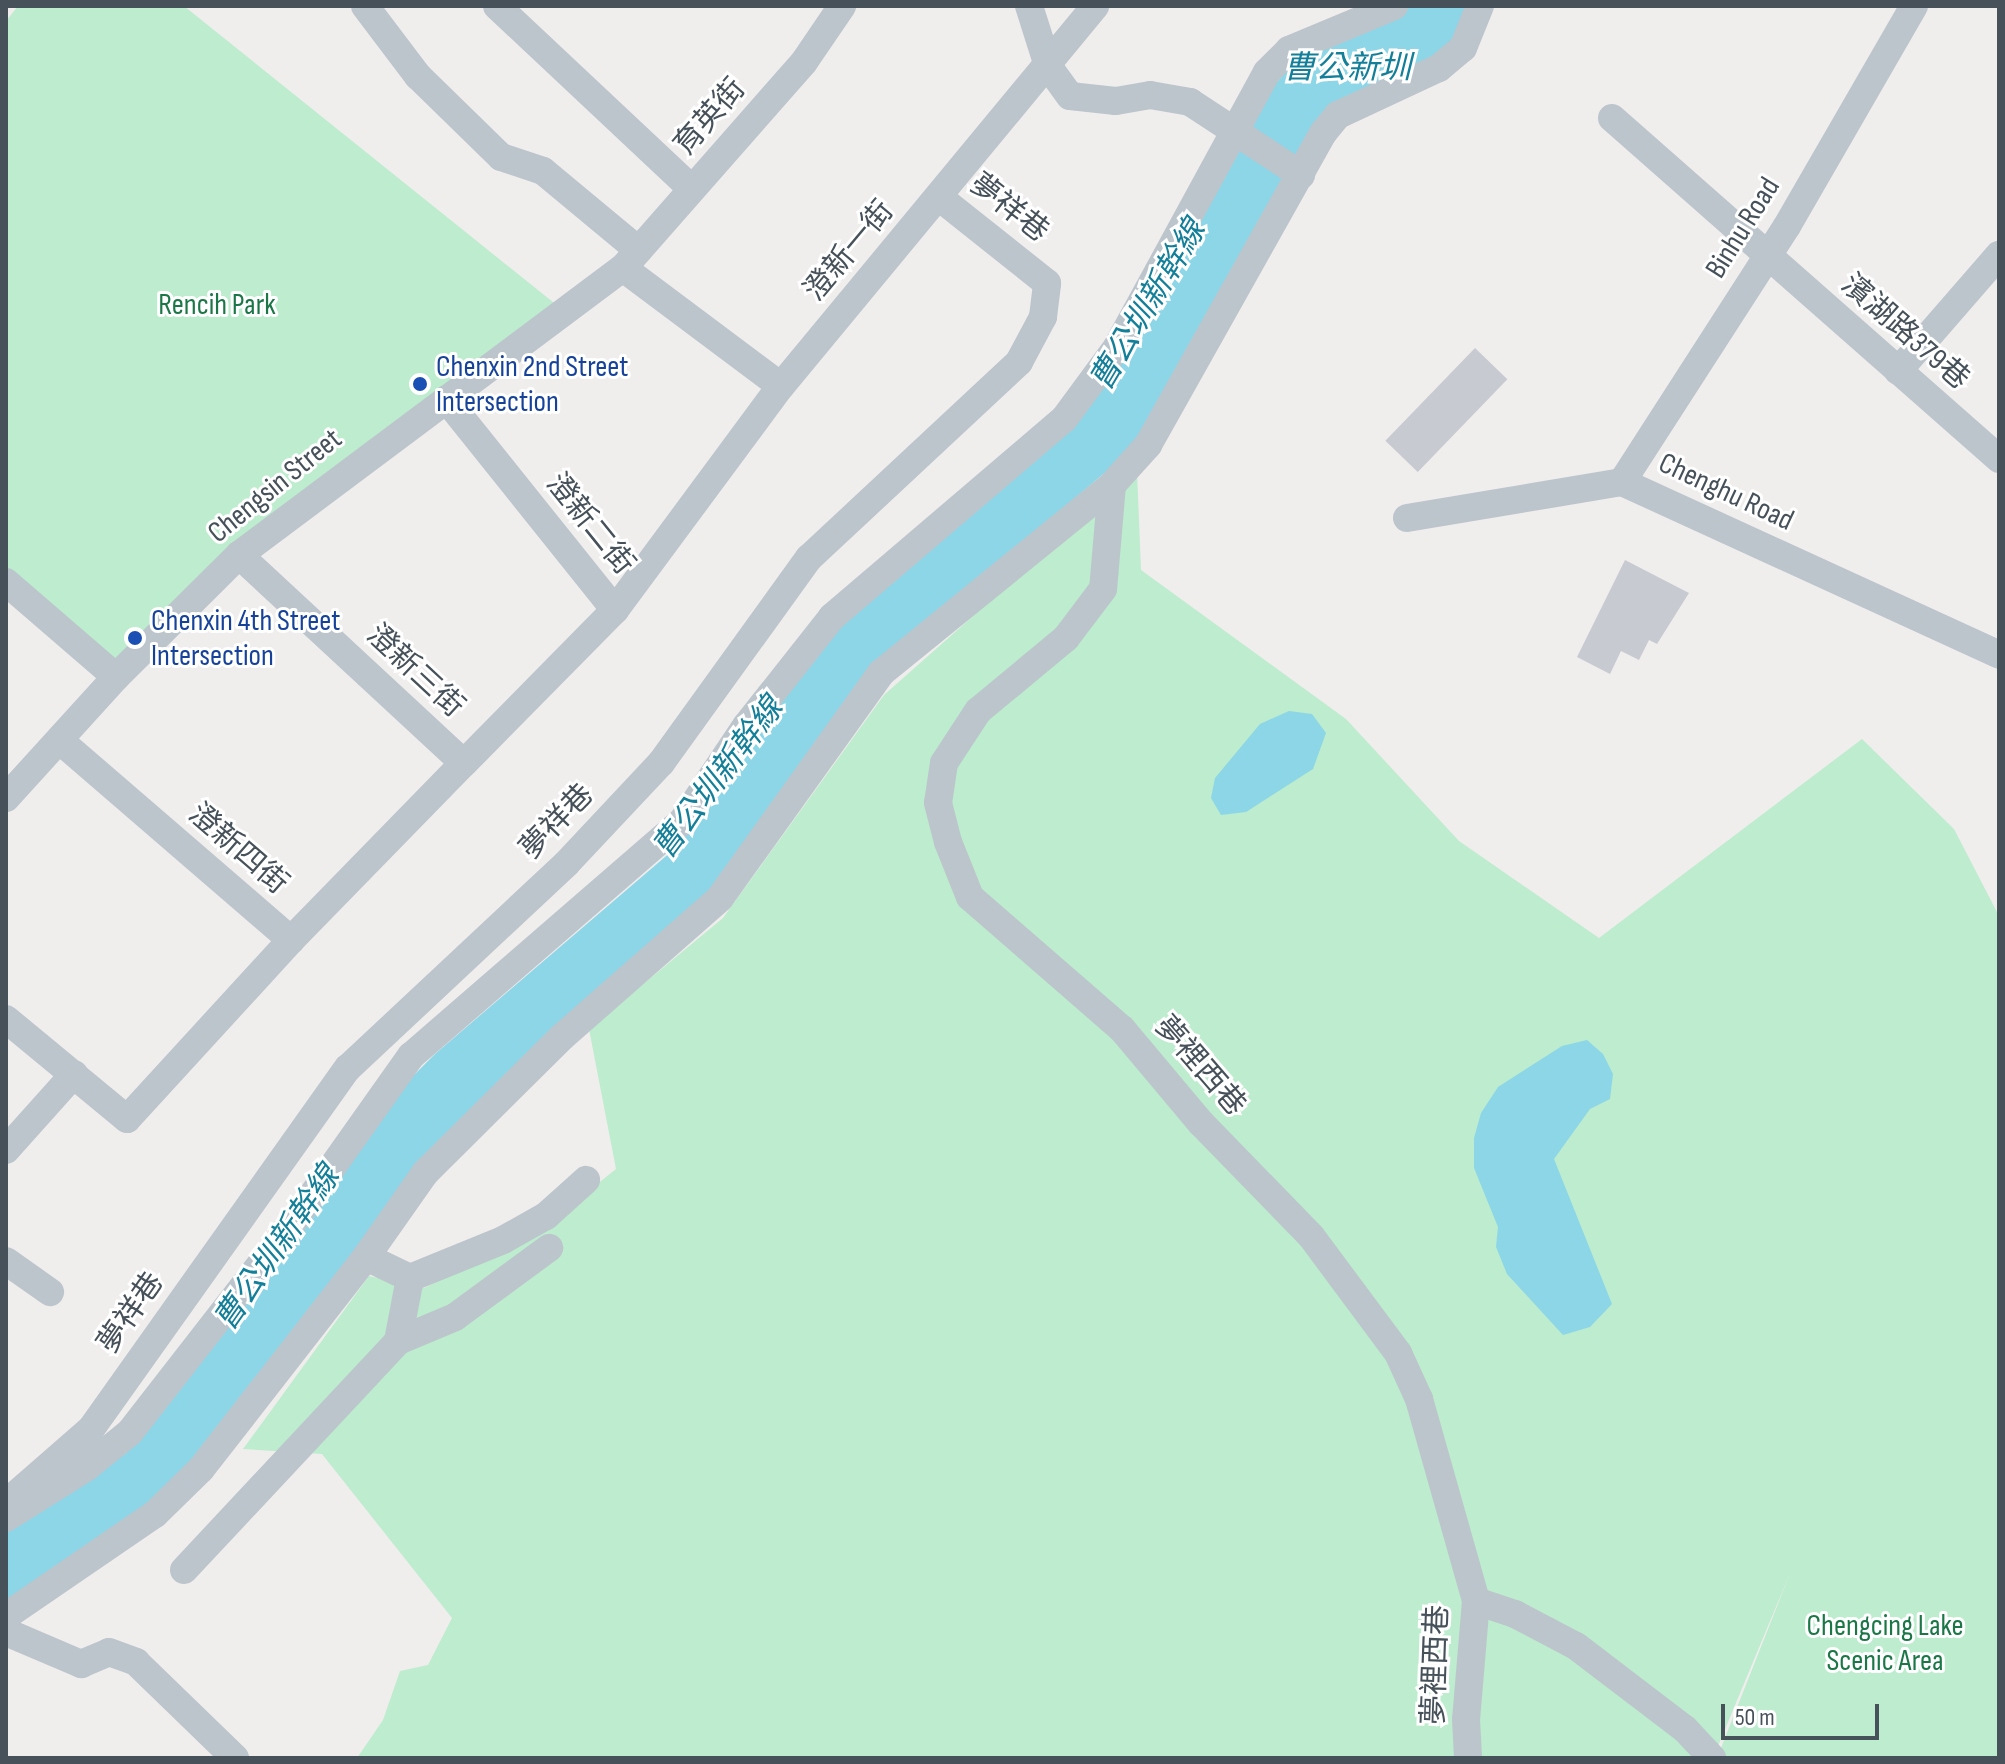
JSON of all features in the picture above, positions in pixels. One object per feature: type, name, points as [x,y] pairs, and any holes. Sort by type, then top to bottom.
[{"type":"street","points":[[365,6],[418,76],[501,157],[543,171],[630,259],[781,386]]},
{"type":"street","points":[[497,6],[692,189]]},
{"type":"street","name":"育英街","points":[[630,259],[804,62],[842,6]]},
{"type":"street","points":[[1029,6],[1048,66],[1070,96],[1116,101],[1150,95],[1190,102],[1301,175]]},
{"type":"street","name":"澄新一街","points":[[615,610],[781,386],[1095,6]]},
{"type":"street","points":[[6,1518],[87,1467],[130,1432],[289,1228],[411,1056],[683,820],[746,726],[832,617],[1064,419],[1117,347],[1231,131],[1267,72],[1289,50],[1394,6]]},
{"type":"street","points":[[6,1616],[155,1514],[201,1469],[366,1257],[425,1173],[562,1037],[720,898],[881,673],[1112,485],[1148,445],[1338,115],[1439,68],[1463,48],[1480,6]]},
{"type":"street","name":"Binhu Road","points":[[1622,482],[1767,256],[1914,6]]},
{"type":"street","name":"濱湖路379巷","points":[[1612,118],[1999,459]]},
{"type":"street","name":"夢祥巷","points":[[6,1503],[91,1429],[348,1068],[566,864],[661,763],[809,558],[1019,362],[1043,317],[1047,283],[939,197]]},
{"type":"street","points":[[1898,371],[1999,255]]},
{"type":"street","name":"Chengsin Street","points":[[6,798],[116,677],[239,555],[630,259]]},
{"type":"street","name":"澄新二街","points":[[446,399],[615,610],[540,685]]},
{"type":"street","name":"Chenghu Road","points":[[1407,518],[1622,482],[1999,655]]},
{"type":"street","name":"夢裡西巷","points":[[1112,485],[1103,589],[1066,638],[978,711],[944,763],[938,803],[948,842],[970,897],[1122,1029],[1201,1123],[1311,1236],[1398,1353],[1419,1399],[1476,1601],[1466,1719],[1468,1758]]},
{"type":"street","name":"澄新三街","points":[[239,555],[464,763],[540,685]]},
{"type":"street","points":[[6,582],[116,677]]},
{"type":"street","name":"澄新四街","points":[[59,740],[291,940],[127,1119],[74,1074]]},
{"type":"street","points":[[291,940],[464,763]]},
{"type":"street","points":[[6,1019],[74,1074],[6,1150]]},
{"type":"street","points":[[366,1257],[410,1278],[503,1240],[546,1216],[586,1180]]},
{"type":"street","points":[[184,1570],[398,1341],[455,1317],[549,1248]]},
{"type":"street","points":[[6,1261],[50,1292]]},
{"type":"street","points":[[398,1341],[410,1278]]},
{"type":"street","points":[[1476,1601],[1515,1614],[1576,1646],[1685,1729],[1712,1758]]},
{"type":"street","points":[[6,1632],[81,1664],[109,1652],[136,1662],[235,1758]]},
{"type":"green space","name":"Rencih Park","points":[[18,6],[184,6],[564,311],[446,399],[116,677],[6,582],[6,21]]},
{"type":"green space","name":"Chengcing Lake Scenic Area","points":[[1137,471],[1141,570],[1346,719],[1459,841],[1599,938],[1862,739],[1954,829],[1999,916],[1999,1758],[1717,1758],[1791,1571],[1713,1758],[357,1758],[383,1720],[400,1671],[428,1665],[452,1618],[322,1454],[243,1449],[369,1276],[424,1288],[530,1238],[616,1169],[589,1029],[723,918],[884,695]]},
{"type":"water","name":"曹公新圳","points":[[1409,6],[1474,6],[1461,42],[1332,116],[1147,437],[890,655],[718,894],[497,1090],[199,1467],[6,1611],[6,1533],[126,1453],[392,1097],[435,1054],[679,845],[827,636],[1073,423],[1267,93],[1294,63],[1332,38]]},
{"type":"water","points":[[1289,711],[1312,714],[1326,733],[1313,769],[1246,812],[1221,815],[1211,798],[1215,778],[1260,724]]},
{"type":"water","points":[[1587,1040],[1603,1054],[1613,1074],[1610,1099],[1590,1109],[1554,1159],[1612,1304],[1590,1327],[1563,1335],[1507,1274],[1496,1247],[1498,1227],[1474,1168],[1474,1138],[1481,1113],[1498,1087],[1562,1046]]},
{"type":"building","points":[[1475,348],[1507,379],[1418,472],[1385,441]]},
{"type":"building","points":[[1625,560],[1689,593],[1657,644],[1649,640],[1639,660],[1621,651],[1610,674],[1577,657]]},
{"type":"place","name":"Chenxin 2nd Street Intersection","points":[[420,384]]},
{"type":"place","name":"Chenxin 4th Street Intersection","points":[[135,638]]},
{"type":"water label","name":"曹公圳新幹線","points":[[1149,306]]},
{"type":"water label","name":"曹公圳新幹線","points":[[719,779]]},
{"type":"water label","name":"曹公圳新幹線","points":[[278,1249]]}]
